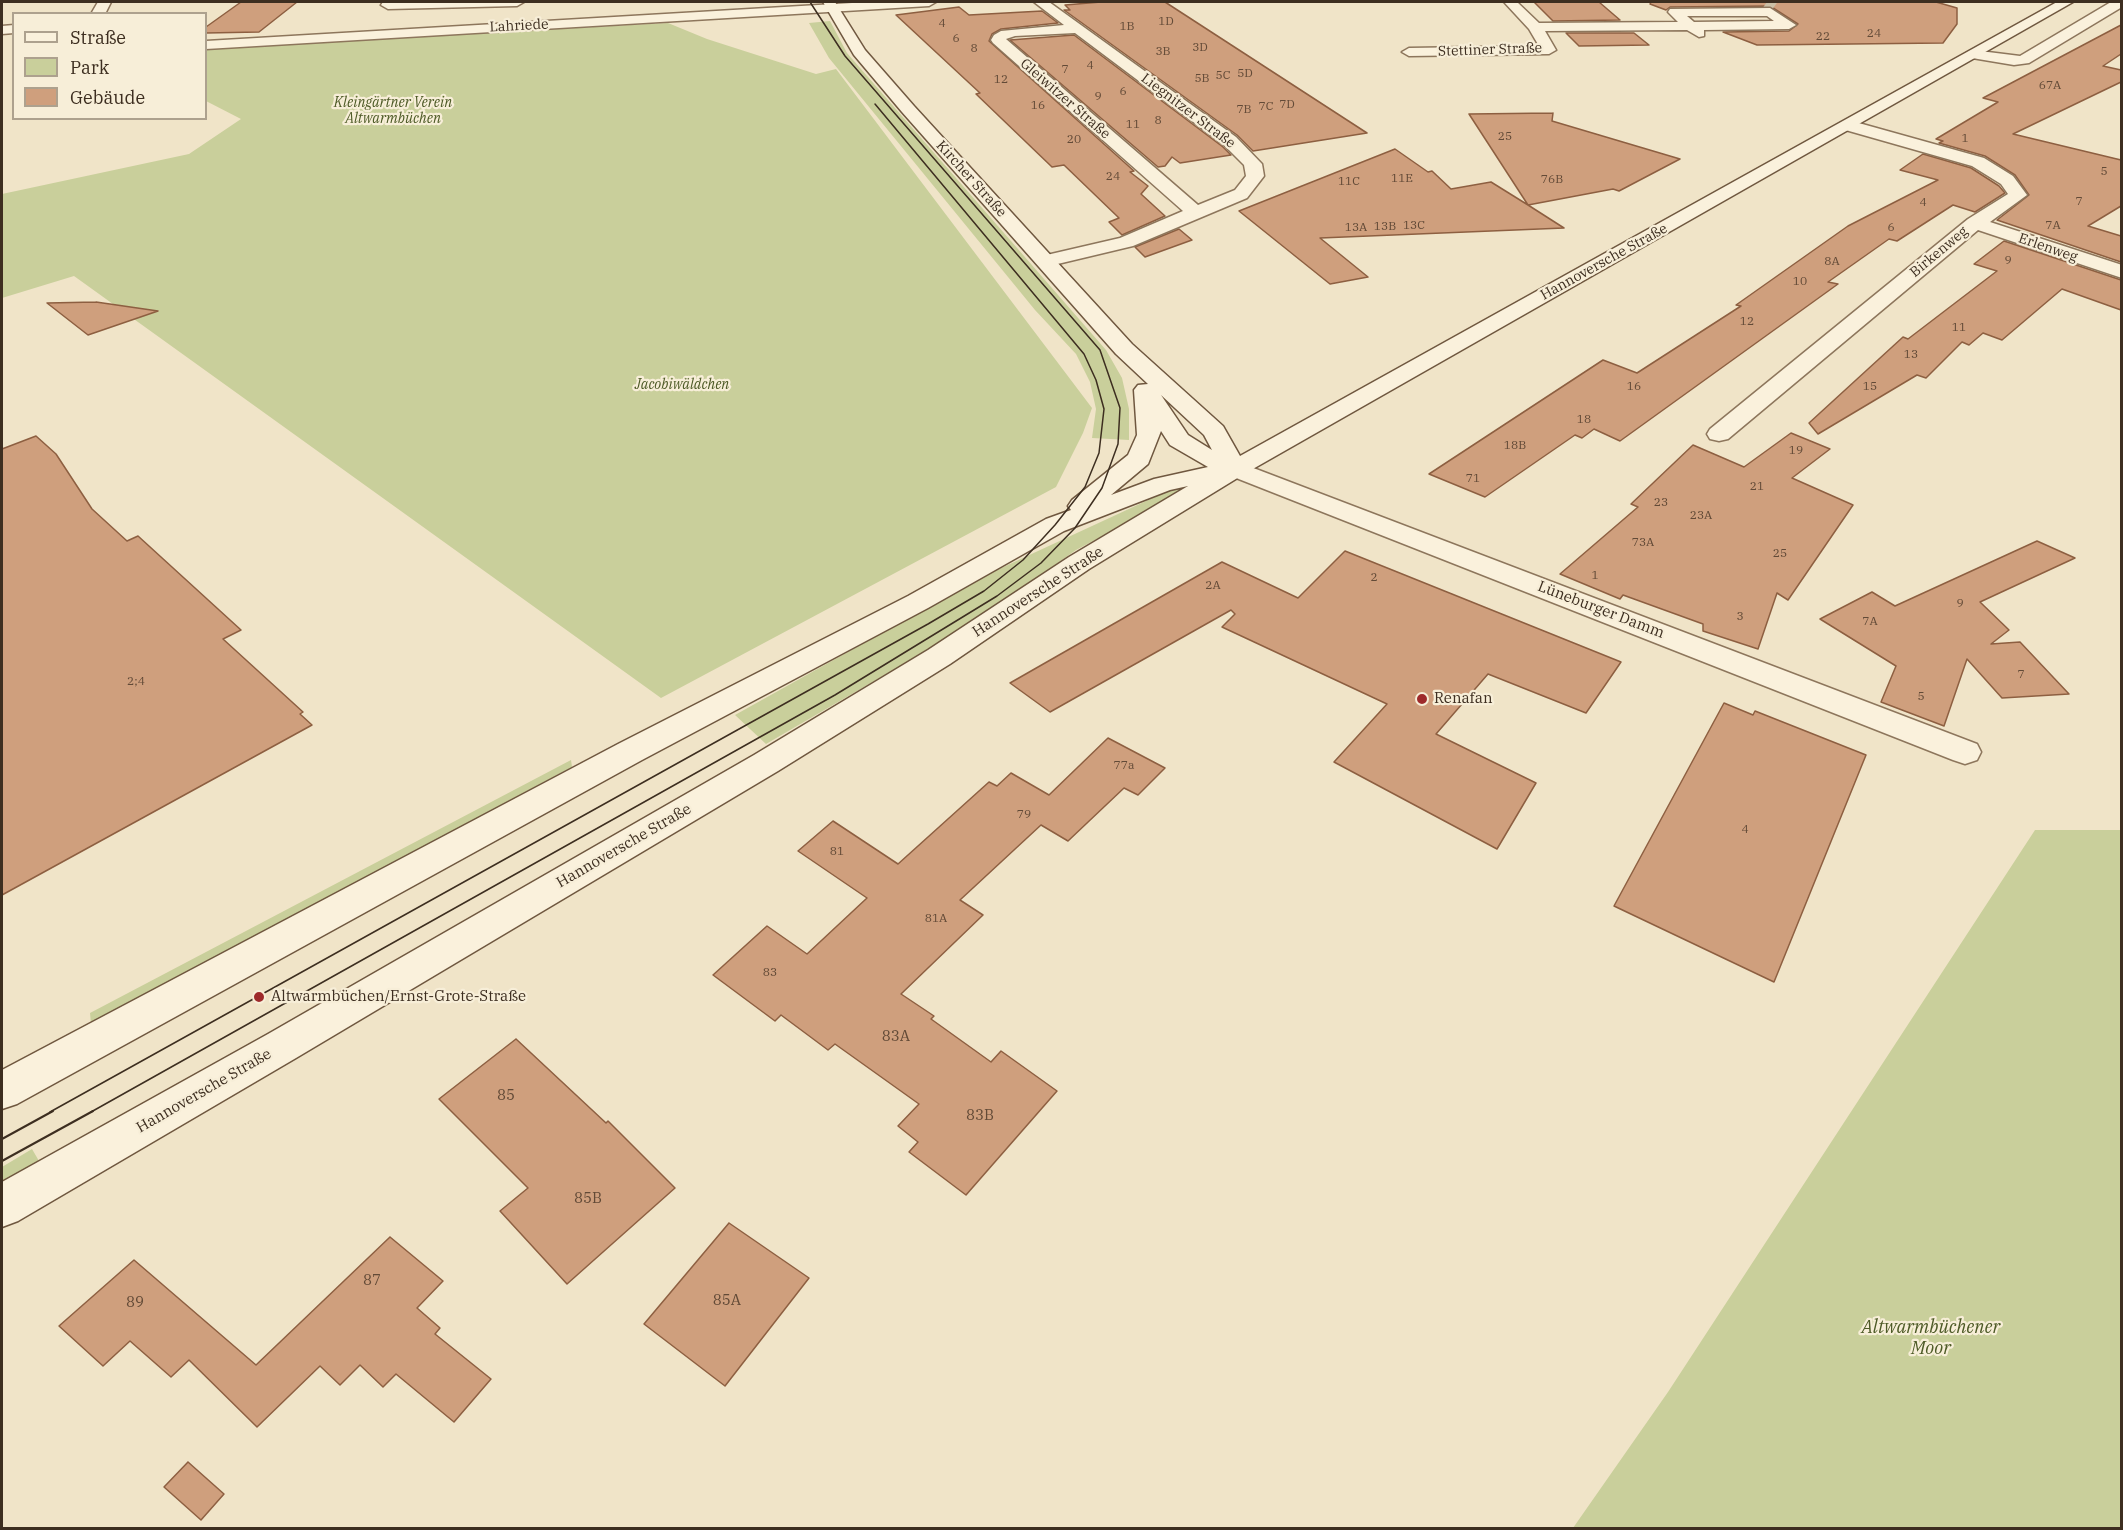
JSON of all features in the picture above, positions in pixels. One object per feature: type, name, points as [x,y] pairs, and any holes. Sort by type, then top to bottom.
[{"type":"street","points":[[388,5],[517,2]]},
{"type":"street","name":"Lahriede","points":[[207,45],[574,23],[830,4],[929,2]]},
{"type":"street","name":"Liegnitzer Straße","points":[[1041,2],[1230,141],[1253,164],[1255,176],[1241,194],[1126,242],[1045,261]]},
{"type":"street","name":"Stettiner Straße","points":[[1409,52],[1549,50],[1535,27],[1510,2]]},
{"type":"street","name":"Hannoversche Straße","points":[[2,1206],[272,1052],[756,769],[939,657],[1079,563],[1235,469],[2066,2]]},
{"type":"street","points":[[1972,54],[2013,61],[2024,60],[2120,2]]},
{"type":"street","name":"Kircher Straße","points":[[830,4],[859,52],[1124,349],[1214,431],[1235,469]]},
{"type":"street","points":[[574,23],[578,7]]},
{"type":"street","name":"Stettiner Straße","points":[[1535,27],[1690,26],[1789,25],[1772,9],[1675,12],[1690,26],[1704,38]]},
{"type":"street","name":"Gleiwitzer Straße","points":[[1078,29],[1015,32],[1001,35],[998,40],[1196,213]]},
{"type":"street","name":"Birkenweg","points":[[1719,434],[1975,223],[2018,195],[2007,180],[1978,162],[1848,125]]},
{"type":"street","name":"Erlenweg","points":[[1975,223],[2121,272]]},
{"type":"street","name":"Kircher Straße","points":[[1124,349],[1146,390],[1179,441],[1204,456],[1235,469]]},
{"type":"street","name":"Kircher Straße","points":[[1055,525],[1139,459],[1149,435],[1146,390]]},
{"type":"street","name":"Hannoversche Straße","points":[[2,1092],[677,727],[918,602],[1055,525],[1162,484],[1235,469]]},
{"type":"street","name":"Lüneburger Damm","points":[[1235,469],[1965,752]]},
{"type":"green space","points":[[830,21],[847,53],[1106,350],[1122,378],[1129,409],[1129,440],[1092,438],[1096,409],[1090,382],[1076,354],[1035,310],[829,58],[809,23]]},
{"type":"green space","name":"Jacobiwäldchen","points":[[668,23],[707,39],[816,74],[836,69],[1092,408],[1083,433],[1056,487],[661,698],[74,276],[2,298],[2,194],[189,154],[241,119],[207,102],[207,48]]},
{"type":"green space","points":[[1204,482],[1076,550],[972,624],[766,744],[735,715],[984,576],[1172,489]]},
{"type":"green space","points":[[571,760],[572,767],[91,1024],[90,1013]]},
{"type":"green space","name":"Altwarmbüchener Moor","points":[[2035,830],[2121,830],[2121,1528],[1573,1528],[1668,1392]]},
{"type":"green space","points":[[32,1149],[39,1161],[2,1182],[2,1167]]},
{"type":"building","points":[[241,2],[297,2],[259,32],[207,33],[207,26]]},
{"type":"building","points":[[1101,2],[1165,2],[1367,133],[1253,151],[1237,135],[1064,10],[1070,10],[1065,5]]},
{"type":"building","points":[[1534,2],[1599,2],[1620,20],[1553,21]]},
{"type":"building","points":[[1651,2],[1936,2],[1957,8],[1957,24],[1943,43],[1757,45],[1723,32],[1789,31],[1798,24],[1770,6],[1670,7],[1666,10],[1650,4]]},
{"type":"building","points":[[959,7],[969,15],[1042,11],[1058,23],[1001,29],[992,34],[989,41],[1134,171],[1130,172],[1148,186],[1141,194],[1165,216],[1122,235],[1109,222],[1119,218],[1064,165],[1052,167],[976,94],[980,93],[896,15]]},
{"type":"building","points":[[2121,25],[2121,54],[2103,66],[2121,70],[2121,82],[2013,134],[2121,160],[2121,206],[2088,226],[2121,236],[2121,262],[1997,220],[2029,195],[2015,175],[1985,156],[1939,143],[1943,141],[1936,139],[1998,102],[1983,98]]},
{"type":"building","points":[[1566,33],[1634,33],[1649,45],[1579,46]]},
{"type":"building","points":[[1074,35],[1231,155],[1180,163],[1172,157],[1165,166],[1158,167],[1010,40]]},
{"type":"building","points":[[1553,113],[1552,121],[1680,159],[1619,191],[1613,189],[1528,205],[1469,114]]},
{"type":"building","points":[[1395,149],[1428,172],[1432,171],[1451,189],[1491,182],[1564,228],[1320,238],[1368,277],[1330,284],[1239,211]]},
{"type":"building","points":[[1923,154],[1971,168],[1999,186],[2005,193],[1975,212],[1953,205],[1897,241],[1889,239],[1828,282],[1838,284],[1620,441],[1594,429],[1582,438],[1575,435],[1485,497],[1429,474],[1603,360],[1637,373],[1741,306],[1736,305],[1848,226],[1938,180],[1900,170]]},
{"type":"building","points":[[1179,229],[1192,240],[1145,257],[1135,247]]},
{"type":"building","points":[[2004,241],[2121,280],[2121,310],[2062,289],[2002,340],[1983,333],[1969,345],[1962,342],[1926,378],[1917,375],[1818,434],[1809,423],[1903,337],[1908,339],[1997,271],[1974,264]]},
{"type":"building","points":[[96,302],[158,311],[88,335],[47,303]]},
{"type":"building","points":[[1791,433],[1830,449],[1792,478],[1853,505],[1788,600],[1777,593],[1758,649],[1703,631],[1703,624],[1623,595],[1620,599],[1560,574],[1638,507],[1631,504],[1693,445],[1744,467]]},
{"type":"building","points":[[36,436],[56,454],[92,509],[127,541],[138,536],[241,630],[223,639],[303,712],[300,714],[312,725],[2,895],[2,449]]},
{"type":"building","points":[[2037,541],[2075,558],[1980,602],[2009,630],[1991,644],[2020,642],[2069,694],[2002,698],[1967,659],[1944,726],[1881,702],[1896,666],[1820,619],[1872,592],[1895,606]]},
{"type":"building","name":"Renafan","points":[[1345,551],[1621,662],[1586,713],[1488,674],[1436,734],[1536,783],[1497,849],[1334,762],[1387,704],[1222,627],[1235,614],[1231,610],[1050,712],[1010,683],[1222,562],[1298,598]]},
{"type":"building","points":[[1724,703],[1753,715],[1755,711],[1866,755],[1774,982],[1614,906]]},
{"type":"building","points":[[1108,738],[1165,768],[1138,795],[1124,788],[1068,841],[1041,825],[960,900],[983,915],[901,994],[934,1016],[931,1019],[991,1062],[1001,1051],[1057,1091],[966,1195],[909,1152],[918,1142],[898,1126],[919,1104],[835,1044],[828,1050],[781,1015],[775,1021],[713,975],[767,926],[807,954],[867,898],[798,851],[833,821],[898,864],[989,782],[997,786],[1011,773],[1049,795]]},
{"type":"building","points":[[516,1039],[606,1123],[608,1121],[675,1188],[567,1284],[500,1211],[528,1188],[439,1099]]},
{"type":"building","points":[[729,1223],[809,1278],[725,1386],[644,1324]]},
{"type":"building","points":[[390,1237],[443,1281],[417,1308],[440,1328],[435,1334],[491,1379],[454,1422],[396,1374],[383,1387],[360,1365],[340,1385],[320,1366],[257,1427],[189,1360],[171,1377],[130,1341],[103,1366],[59,1326],[134,1260],[256,1365]]},
{"type":"building","points":[[188,1462],[224,1494],[201,1520],[164,1487]]},
{"type":"tunnel","points":[[1767,2],[1774,7]]},
{"type":"tram line","points":[[91,1112],[835,695],[997,596],[1041,563],[1075,528],[1102,488],[1118,444],[1120,408],[1100,350],[845,56],[810,2]]},
{"type":"tram line","points":[[50,1112],[928,624],[984,591],[1023,560],[1055,525],[1085,487],[1099,453],[1104,409],[1096,380],[1084,354],[875,104]]},
{"type":"tram line","points":[[2,1139],[53,1111]]},
{"type":"tram line","points":[[2,1161],[93,1111]]},
{"type":"place","name":"Renafan","points":[[1422,699]]},
{"type":"place","name":"Altwarmbüchen/Ernst-Grote-Straße","points":[[259,997]]},
{"type":"park label","name":"Kleingärtner Verein Altwarmbüchen","points":[[393,112]]}]
